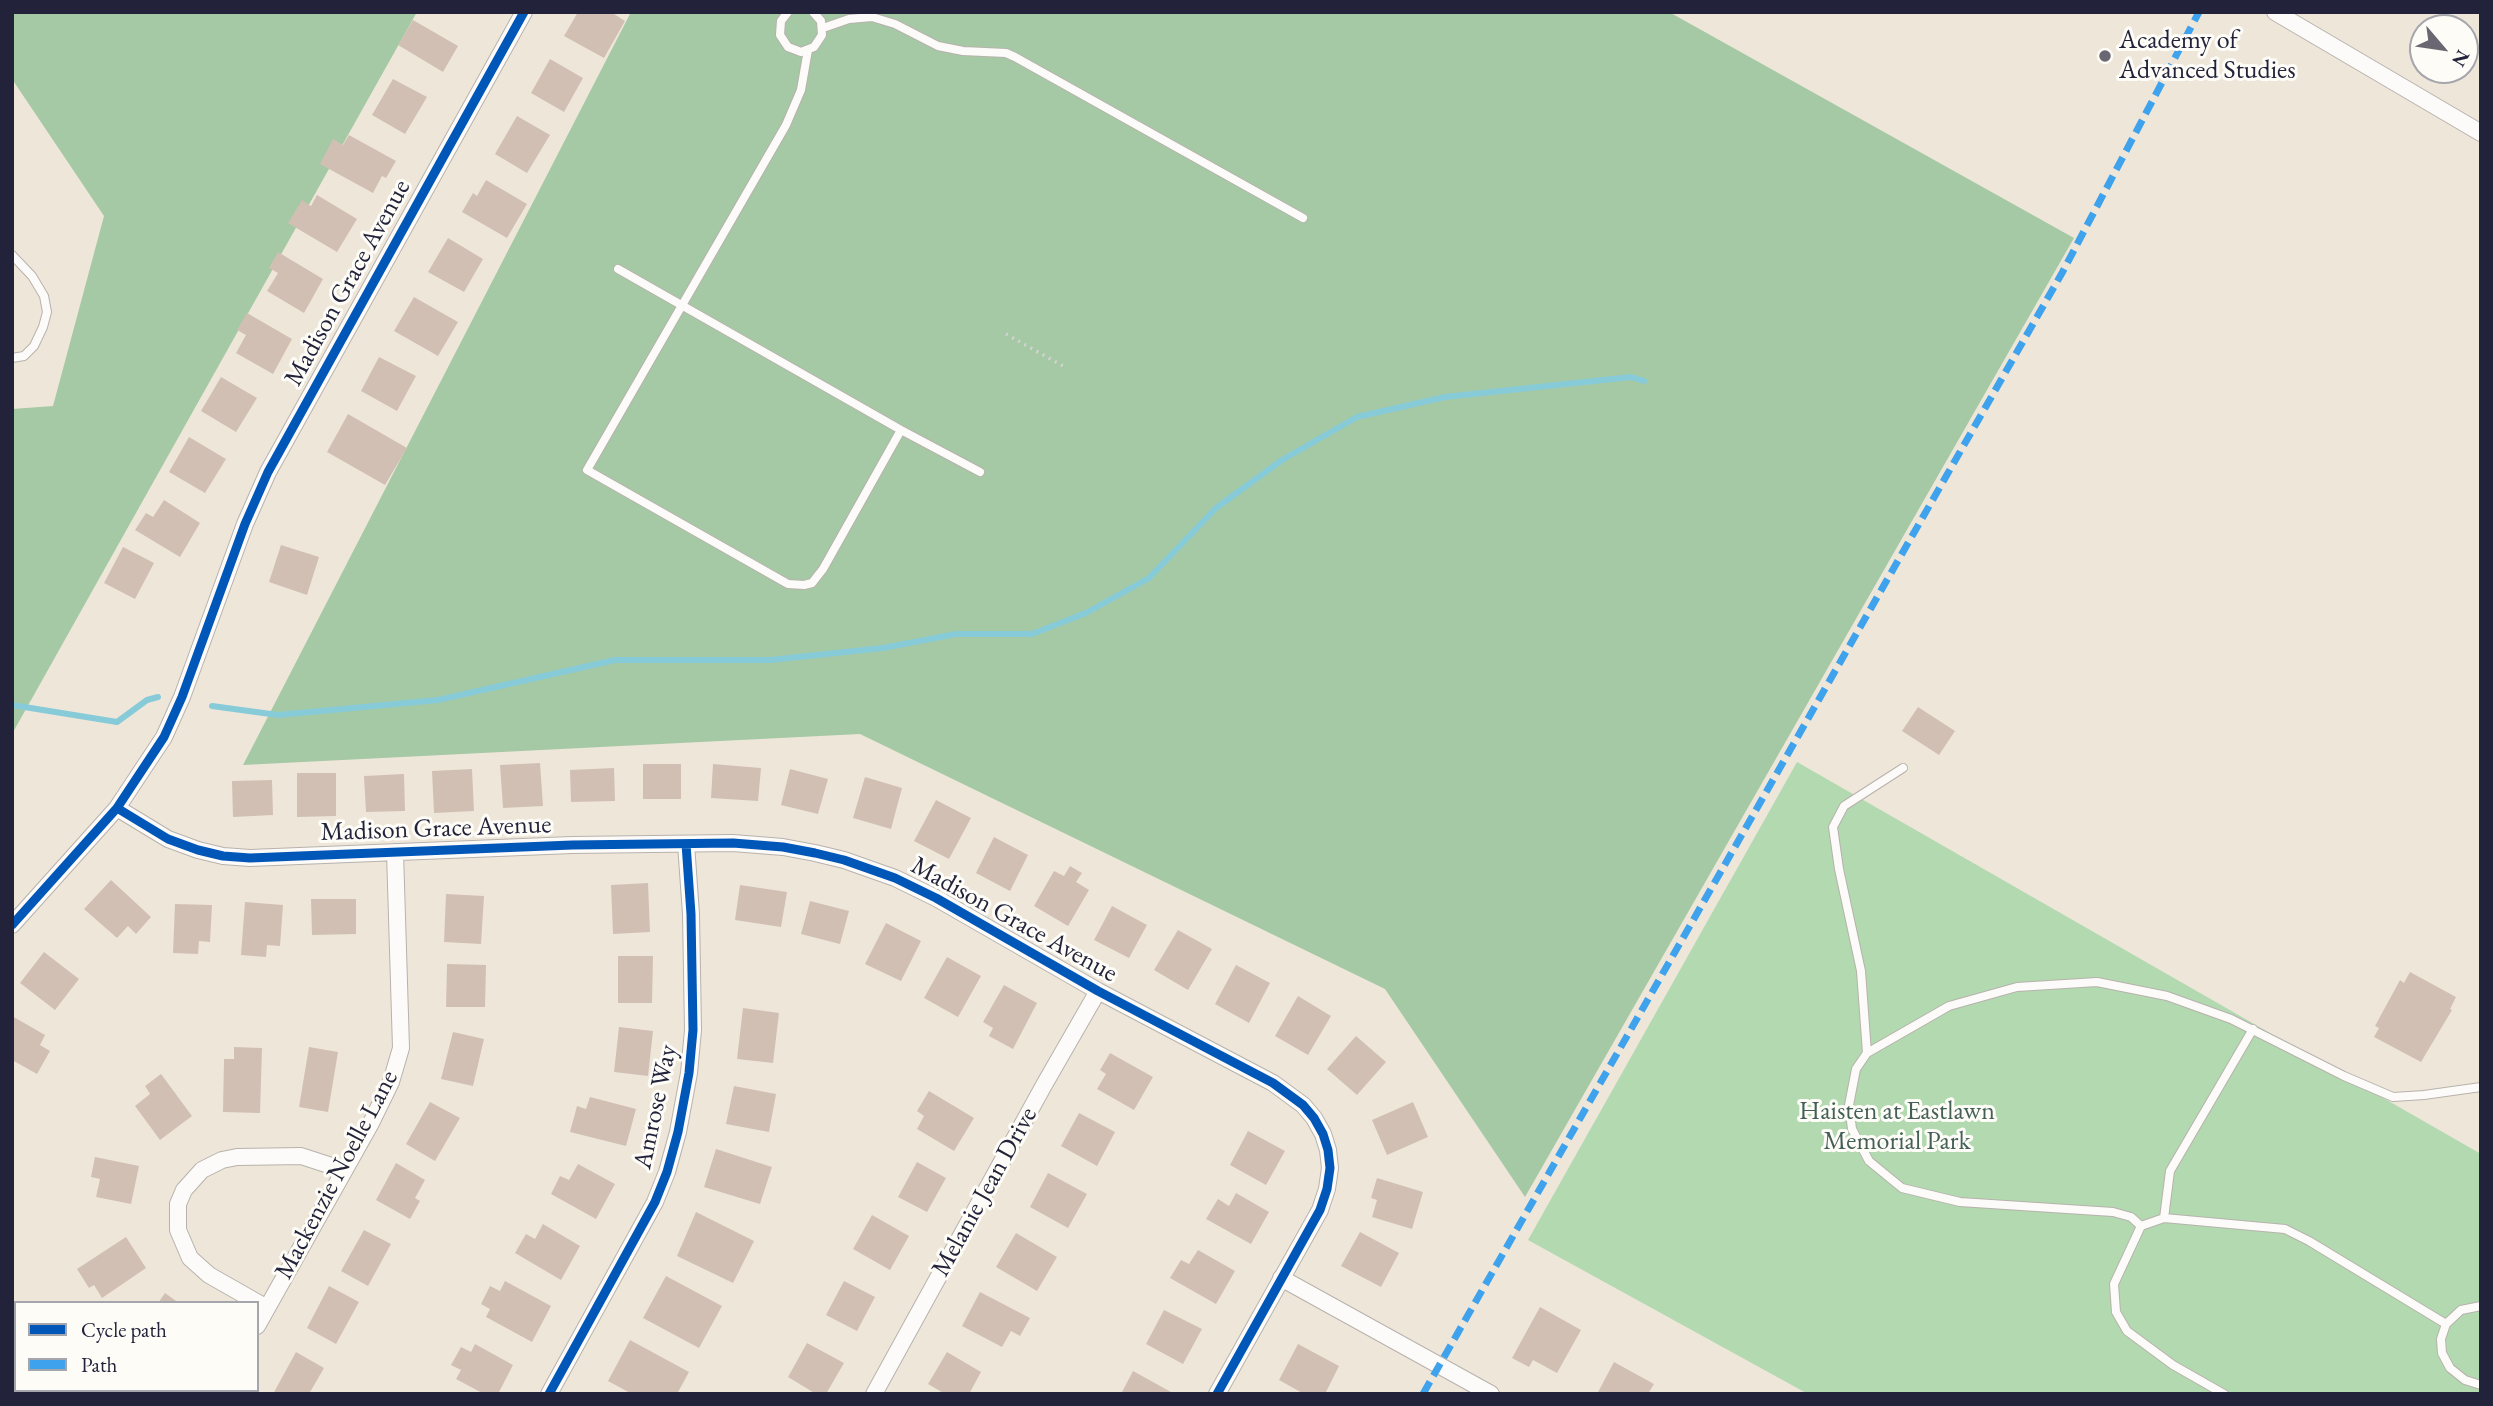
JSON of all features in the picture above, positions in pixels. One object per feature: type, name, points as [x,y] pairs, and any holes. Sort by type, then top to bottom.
[{"type":"street","name":"Madison Grace Avenue","points":[[12,925],[117,808],[164,737],[182,697],[236,547],[268,472],[524,12]]},
{"type":"street","points":[[2275,12],[2481,133]]},
{"type":"street","name":"Madison Grace Avenue","points":[[117,808],[168,839],[223,856],[250,858],[572,845],[733,843],[783,847],[844,860],[872,869],[936,898],[1098,991],[1273,1083],[1297,1100],[1314,1118],[1323,1134],[1330,1168],[1320,1210],[1217,1394]]},
{"type":"street","name":"Amrose Way","points":[[550,1394],[644,1223],[667,1172],[678,1132],[689,1073],[693,1030],[691,894],[686,844]]},
{"type":"street","name":"Mackenzie Noelle Lane","points":[[259,1322],[371,1123],[391,1082],[401,1048],[395,852]]},
{"type":"street","name":"Melanie Jean Drive","points":[[874,1394],[1098,991]]},
{"type":"street","points":[[255,1301],[209,1275],[190,1258],[178,1230],[178,1204],[184,1190],[202,1170],[222,1160],[237,1157],[301,1156],[344,1170]]},
{"type":"street","points":[[1281,1278],[1491,1394]]},
{"type":"street","points":[[259,1303],[267,1308]]},
{"type":"lane","points":[[788,12],[779,28],[783,42],[794,50],[808,50],[819,41],[821,21],[813,12]]},
{"type":"lane","points":[[822,28],[849,19],[872,17],[895,24],[938,46],[963,51],[1006,53],[1303,218]]},
{"type":"lane","points":[[808,50],[802,90],[796,106],[587,470],[788,584],[804,585],[812,583],[824,569],[901,430]]},
{"type":"lane","points":[[12,255],[32,276],[44,296],[47,312],[34,346],[24,355],[12,358]]},
{"type":"lane","points":[[618,269],[980,472]]},
{"type":"lane","points":[[1867,1053],[1861,971],[1839,869],[1833,827],[1844,806],[1903,768]]},
{"type":"lane","points":[[2141,1226],[2131,1217],[2113,1212],[1960,1202],[1902,1188],[1869,1161],[1852,1129],[1849,1105],[1856,1069],[1867,1053],[1949,1006],[2017,987],[2097,982],[2167,996],[2253,1029],[2344,1076],[2393,1097],[2424,1096],[2481,1087]]},
{"type":"lane","points":[[2164,1218],[2170,1171],[2253,1029]]},
{"type":"lane","points":[[2224,1394],[2173,1365],[2127,1331],[2116,1312],[2114,1284],[2141,1226],[2164,1218],[2285,1229],[2446,1324]]},
{"type":"lane","points":[[2481,1306],[2461,1310],[2446,1324],[2441,1339],[2442,1353],[2451,1368],[2465,1380],[2481,1385]]},
{"type":"path","points":[[1006,334],[1063,366]]},
{"type":"green space","points":[[12,12],[417,12],[12,734],[12,409],[53,406],[104,216],[12,79]]},
{"type":"green space","points":[[631,12],[1669,12],[2074,238],[1525,1197],[1385,989],[860,734],[243,765]]},
{"type":"green space","name":"Haisten at Eastlawn Memorial Park","points":[[1797,762],[2481,1154],[2481,1394],[1808,1394],[1528,1240]]},
{"type":"building","points":[[578,12],[611,12],[625,21],[604,58],[564,36]]},
{"type":"building","points":[[413,20],[458,46],[443,72],[398,45]]},
{"type":"building","points":[[550,59],[583,78],[564,112],[531,93]]},
{"type":"building","points":[[393,79],[427,97],[405,134],[372,115]]},
{"type":"building","points":[[517,116],[550,135],[527,173],[495,154]]},
{"type":"building","points":[[349,135],[396,161],[386,178],[382,176],[373,193],[320,164],[333,139],[343,145]]},
{"type":"building","points":[[486,180],[527,204],[507,238],[462,212],[473,193],[477,196]]},
{"type":"building","points":[[317,195],[357,219],[337,252],[288,223],[302,200],[311,206]]},
{"type":"building","points":[[448,238],[483,259],[464,292],[428,272]]},
{"type":"building","points":[[278,252],[323,279],[304,313],[267,291],[278,273],[269,268]]},
{"type":"building","points":[[414,297],[458,322],[438,356],[394,331]]},
{"type":"building","points":[[247,313],[292,339],[273,374],[236,353],[246,335],[237,330]]},
{"type":"building","points":[[379,357],[416,376],[397,411],[361,391]]},
{"type":"building","points":[[221,377],[257,398],[236,432],[201,411]]},
{"type":"building","points":[[348,414],[407,448],[385,485],[327,452]]},
{"type":"building","points":[[189,437],[226,459],[205,493],[169,472]]},
{"type":"building","points":[[164,500],[200,523],[180,557],[135,530],[146,513],[153,517]]},
{"type":"building","points":[[281,545],[319,557],[307,595],[269,582]]},
{"type":"building","points":[[123,547],[154,563],[135,599],[104,583]]},
{"type":"building","points":[[1918,707],[1955,731],[1939,755],[1902,731]]},
{"type":"building","points":[[540,763],[543,806],[503,808],[500,765]]},
{"type":"building","points":[[643,764],[681,764],[681,799],[643,799]]},
{"type":"building","points":[[713,764],[761,768],[758,801],[711,798]]},
{"type":"building","points":[[614,768],[615,801],[571,802],[570,770]]},
{"type":"building","points":[[472,769],[474,811],[434,813],[432,771]]},
{"type":"building","points":[[790,769],[828,779],[818,814],[781,805]]},
{"type":"building","points":[[297,773],[336,773],[336,816],[297,817]]},
{"type":"building","points":[[404,774],[405,811],[366,812],[364,776]]},
{"type":"building","points":[[865,777],[902,788],[891,829],[853,818]]},
{"type":"building","points":[[272,780],[273,815],[233,817],[232,781]]},
{"type":"building","points":[[936,800],[971,818],[949,859],[914,841]]},
{"type":"building","points":[[994,837],[1028,855],[1010,891],[976,873]]},
{"type":"building","points":[[1070,866],[1082,873],[1076,882],[1089,890],[1068,926],[1034,906],[1054,871],[1064,876]]},
{"type":"building","points":[[111,880],[151,917],[136,934],[128,926],[117,938],[84,909]]},
{"type":"building","points":[[648,883],[650,932],[613,934],[611,885]]},
{"type":"building","points":[[740,885],[787,892],[781,927],[735,920]]},
{"type":"building","points":[[446,894],[484,896],[481,944],[444,942]]},
{"type":"building","points":[[311,899],[356,899],[356,934],[312,935]]},
{"type":"building","points":[[810,901],[849,911],[840,944],[801,934]]},
{"type":"building","points":[[245,902],[283,905],[280,946],[267,945],[266,957],[241,955]]},
{"type":"building","points":[[175,904],[212,905],[210,942],[199,941],[198,954],[173,953]]},
{"type":"building","points":[[1112,906],[1147,925],[1129,958],[1094,940]]},
{"type":"building","points":[[886,923],[921,941],[901,981],[865,964]]},
{"type":"building","points":[[1178,930],[1212,949],[1188,990],[1154,970]]},
{"type":"building","points":[[44,952],[79,979],[55,1010],[20,983]]},
{"type":"building","points":[[618,956],[653,956],[652,1003],[618,1003]]},
{"type":"building","points":[[947,957],[981,976],[958,1017],[924,998]]},
{"type":"building","points":[[447,964],[486,965],[485,1007],[446,1007]]},
{"type":"building","points":[[1236,965],[1270,983],[1249,1023],[1215,1004]]},
{"type":"building","points":[[2410,972],[2456,997],[2450,1009],[2452,1010],[2421,1062],[2374,1037],[2379,1028],[2375,1026],[2400,980],[2404,983]]},
{"type":"building","points":[[1004,985],[1037,1003],[1013,1049],[989,1036],[993,1028],[983,1022]]},
{"type":"building","points":[[1298,996],[1331,1016],[1308,1055],[1275,1036]]},
{"type":"building","points":[[743,1008],[779,1013],[773,1063],[737,1059]]},
{"type":"building","points":[[12,1016],[45,1035],[40,1045],[50,1051],[37,1074],[12,1060]]},
{"type":"building","points":[[619,1027],[653,1031],[648,1076],[614,1072]]},
{"type":"building","points":[[453,1032],[484,1039],[473,1086],[441,1079]]},
{"type":"building","points":[[1356,1036],[1386,1062],[1357,1095],[1327,1069]]},
{"type":"building","points":[[234,1047],[262,1048],[260,1113],[223,1112],[224,1059],[234,1059]]},
{"type":"building","points":[[309,1047],[338,1052],[328,1112],[299,1107]]},
{"type":"building","points":[[1110,1053],[1153,1077],[1134,1110],[1097,1089],[1106,1074],[1100,1070]]},
{"type":"building","points":[[161,1074],[192,1116],[160,1140],[135,1106],[150,1094],[145,1086]]},
{"type":"building","points":[[734,1086],[776,1094],[769,1132],[726,1124]]},
{"type":"building","points":[[929,1091],[974,1118],[954,1151],[917,1129],[924,1116],[917,1111]]},
{"type":"building","points":[[590,1097],[636,1109],[626,1146],[570,1132],[577,1106],[586,1109]]},
{"type":"building","points":[[430,1102],[460,1118],[435,1161],[406,1144]]},
{"type":"building","points":[[1413,1102],[1428,1137],[1387,1155],[1372,1120]]},
{"type":"building","points":[[1079,1113],[1115,1132],[1097,1166],[1061,1146]]},
{"type":"building","points":[[1248,1131],[1285,1151],[1266,1185],[1230,1165]]},
{"type":"building","points":[[716,1149],[772,1167],[760,1204],[704,1187]]},
{"type":"building","points":[[95,1157],[139,1166],[131,1204],[96,1197],[100,1179],[91,1177]]},
{"type":"building","points":[[917,1162],[946,1178],[927,1212],[898,1197]]},
{"type":"building","points":[[396,1163],[425,1180],[415,1198],[420,1201],[410,1219],[376,1200]]},
{"type":"building","points":[[578,1164],[615,1184],[596,1219],[551,1194],[560,1176],[569,1180]]},
{"type":"building","points":[[1048,1173],[1087,1194],[1068,1228],[1030,1207]]},
{"type":"building","points":[[1377,1178],[1423,1192],[1412,1229],[1372,1217],[1377,1200],[1371,1198]]},
{"type":"building","points":[[1236,1193],[1269,1212],[1251,1244],[1206,1219],[1218,1199],[1229,1206]]},
{"type":"building","points":[[696,1212],[754,1241],[733,1283],[677,1256]]},
{"type":"building","points":[[872,1215],[909,1236],[890,1270],[853,1249]]},
{"type":"building","points":[[543,1224],[580,1246],[561,1280],[515,1253],[526,1234],[535,1239]]},
{"type":"building","points":[[364,1230],[391,1244],[368,1286],[341,1271]]},
{"type":"building","points":[[1360,1232],[1399,1253],[1381,1287],[1341,1266]]},
{"type":"building","points":[[1016,1233],[1057,1257],[1037,1291],[996,1267]]},
{"type":"building","points":[[126,1237],[146,1268],[102,1298],[94,1285],[89,1288],[77,1269]]},
{"type":"building","points":[[1198,1250],[1235,1271],[1216,1304],[1170,1278],[1181,1260],[1189,1264]]},
{"type":"building","points":[[666,1276],[722,1306],[699,1348],[643,1318]]},
{"type":"building","points":[[505,1281],[551,1306],[532,1342],[486,1317],[490,1309],[481,1304],[490,1286],[500,1291]]},
{"type":"building","points":[[844,1281],[875,1297],[857,1331],[826,1315]]},
{"type":"building","points":[[329,1286],[359,1302],[336,1344],[307,1328]]},
{"type":"building","points":[[980,1292],[1030,1318],[1020,1336],[1011,1331],[1002,1347],[962,1326]]},
{"type":"building","points":[[165,1293],[176,1301],[159,1301]]},
{"type":"building","points":[[1540,1307],[1581,1330],[1557,1373],[1533,1360],[1529,1367],[1512,1358]]},
{"type":"building","points":[[1164,1310],[1202,1329],[1183,1364],[1146,1344]]},
{"type":"building","points":[[630,1340],[689,1372],[677,1394],[632,1394],[608,1381]]},
{"type":"building","points":[[807,1343],[844,1363],[826,1394],[816,1394],[788,1377]]},
{"type":"building","points":[[475,1344],[513,1365],[498,1394],[484,1394],[456,1379],[461,1370],[451,1365],[461,1347],[471,1352]]},
{"type":"building","points":[[1298,1344],[1339,1366],[1325,1394],[1304,1394],[1279,1380]]},
{"type":"building","points":[[296,1352],[324,1368],[309,1394],[273,1394]]},
{"type":"building","points":[[947,1352],[981,1372],[969,1394],[945,1394],[928,1384]]},
{"type":"building","points":[[1614,1362],[1654,1384],[1648,1394],[1597,1394]]},
{"type":"building","points":[[1133,1371],[1171,1392],[1170,1394],[1121,1394]]},
{"type":"waterway","points":[[212,706],[278,715],[438,700],[615,660],[770,660],[883,648],[956,634],[1032,634],[1086,613],[1149,578],[1216,508],[1282,460],[1357,417],[1445,397],[1631,377],[1644,381]]},
{"type":"waterway","points":[[12,705],[117,722],[147,700],[158,697]]},
{"type":"marked path","points":[[1423,1394],[2062,273],[2199,12]]},
{"type":"cycle path","points":[[117,808],[164,737],[182,697],[245,524],[268,472],[524,12]]},
{"type":"cycle path","points":[[12,925],[117,808],[168,839],[223,856],[250,858],[572,845],[733,843],[815,853],[895,878],[936,898],[1098,991],[1273,1083],[1303,1105],[1314,1118],[1323,1134],[1330,1168],[1320,1210],[1217,1394]]},
{"type":"cycle path","points":[[549,1394],[655,1202],[678,1132],[689,1073],[693,1030],[691,914],[686,844]]},
{"type":"place","name":"Academy of Advanced Studies","points":[[2105,56]]}]
